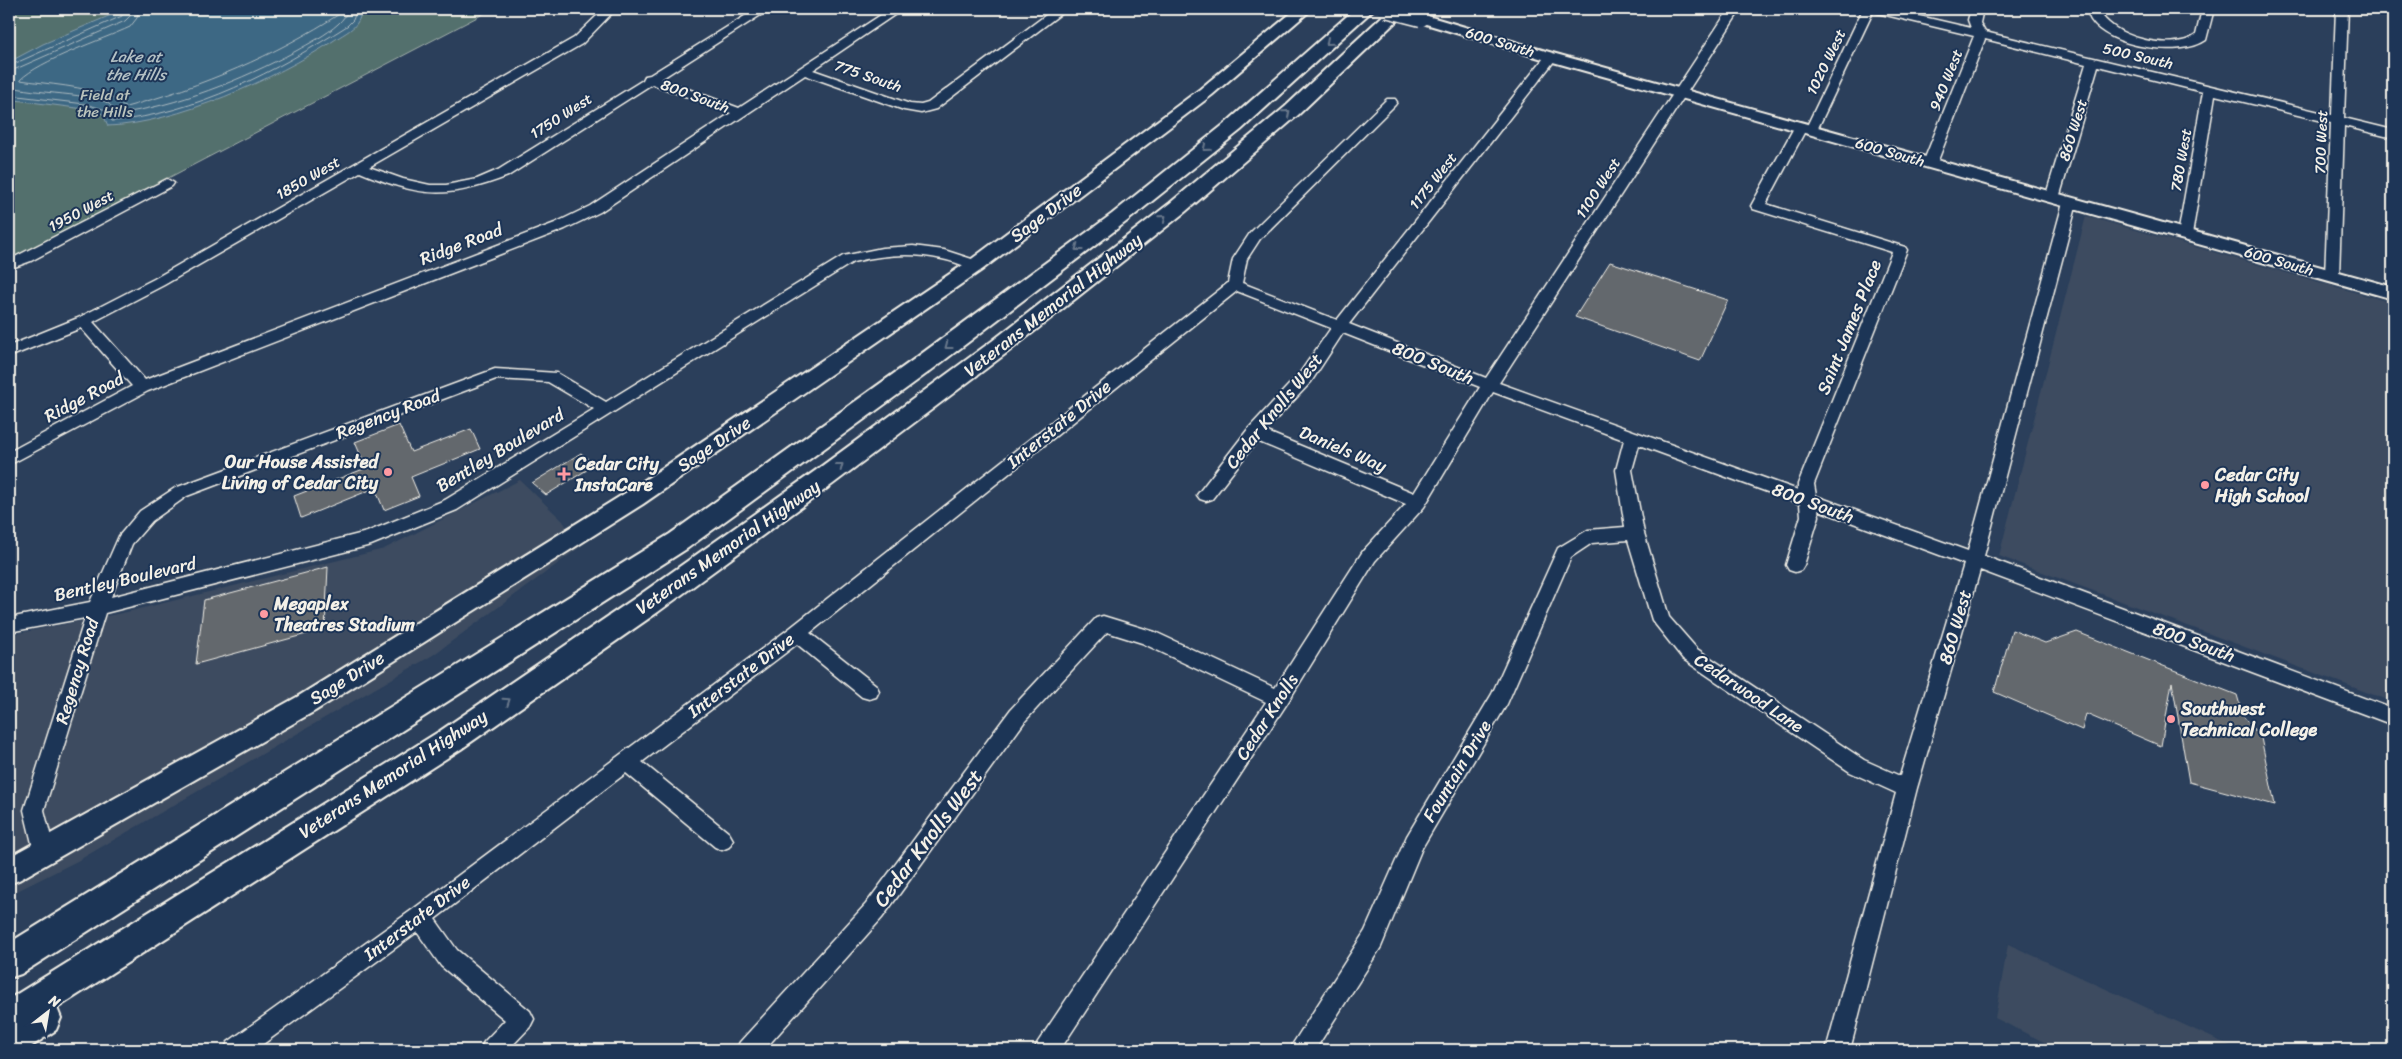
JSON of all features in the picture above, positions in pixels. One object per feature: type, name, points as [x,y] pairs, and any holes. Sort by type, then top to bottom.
[{"type":"highway","name":"Veterans Memorial Highway","points":[[9,962],[694,530],[921,366],[1118,218],[1234,126],[1365,9]]},
{"type":"highway","name":"Veterans Memorial Highway","points":[[9,1019],[465,729],[703,567],[1037,319],[1146,233],[1261,136],[1366,43],[1411,14]]},
{"type":"highway","points":[[9,1041],[440,755],[465,729]]},
{"type":"highway","points":[[9,943],[227,826]]},
{"type":"main road","name":"Sage Drive","points":[[9,870],[306,704],[626,503],[976,265],[1206,92],[1306,9]]},
{"type":"main road","name":"600 South","points":[[1386,9],[1411,14],[1551,57],[2393,293]]},
{"type":"street","name":"1850 West","points":[[9,352],[83,321],[159,282],[578,41],[610,9]]},
{"type":"street","name":"1750 West","points":[[360,167],[417,189],[459,188],[482,182],[502,173],[649,79],[764,9]]},
{"type":"street","name":"Ridge Road","points":[[9,459],[95,410],[142,388],[560,226],[629,188],[897,9]]},
{"type":"street","name":"775 South","points":[[804,71],[908,107],[921,109],[932,106],[1061,9]]},
{"type":"street","name":"1100 West","points":[[1489,384],[1735,9]]},
{"type":"street","name":"1020 West","points":[[1806,128],[1870,9]]},
{"type":"street","name":"500 South","points":[[1876,9],[2393,134]]},
{"type":"street","name":"940 West","points":[[1930,163],[1981,34],[1975,27],[1974,20],[1977,9]]},
{"type":"street","points":[[2093,9],[2093,13],[2101,24],[2118,35],[2156,45],[2176,46],[2192,44],[2202,37],[2208,9]]},
{"type":"street","name":"700 West","points":[[2332,276],[2342,9]]},
{"type":"street","name":"1175 West","points":[[1340,326],[1551,57]]},
{"type":"street","name":"860 West","points":[[2052,198],[2093,62]]},
{"type":"street","name":"800 South","points":[[649,79],[742,114]]},
{"type":"street","name":"780 West","points":[[2185,235],[2210,90]]},
{"type":"street","points":[[1235,285],[1234,270],[1240,255],[1255,236],[1391,102]]},
{"type":"street","name":"Saint James Place","points":[[1806,128],[1758,206],[1900,250],[1806,484],[1807,502]]},
{"type":"street","name":"1950 West","points":[[9,265],[26,258],[167,183]]},
{"type":"street","name":"860 West","points":[[1838,1050],[1907,788],[1974,560],[2070,203]]},
{"type":"street","name":"Bentley Boulevard","points":[[9,625],[96,608],[371,538],[451,505],[848,259],[882,250],[924,250],[952,256],[976,265]]},
{"type":"street","name":"800 South","points":[[1235,285],[1489,384],[1807,502],[1974,560],[2393,717]]},
{"type":"street","name":"Interstate Drive","points":[[236,1050],[420,917],[797,633],[1235,285]]},
{"type":"street","points":[[83,321],[142,388]]},
{"type":"street","name":"Cedar Knolls West","points":[[1206,495],[1254,433],[1305,378],[1340,326]]},
{"type":"street","name":"Regency Road","points":[[44,852],[34,810],[96,608],[125,541],[146,516],[182,492],[495,374],[551,377],[606,409]]},
{"type":"street","name":"Cedar Knolls","points":[[1046,1050],[1279,700],[1369,556],[1418,502],[1489,384]]},
{"type":"street","name":"Daniels Way","points":[[1254,433],[1418,502]]},
{"type":"street","name":"Cedarwood Lane","points":[[1633,436],[1624,470],[1635,533],[1661,620],[1690,654],[1857,766],[1907,788]]},
{"type":"street","points":[[1796,565],[1810,516],[1807,502]]},
{"type":"street","name":"Fountain Drive","points":[[1302,1050],[1373,939],[1414,843],[1500,698],[1564,553],[1588,537],[1635,533]]},
{"type":"street","name":"Cedar Knolls West","points":[[748,1050],[874,911],[1018,715],[1104,623],[1148,637],[1279,700]]},
{"type":"street","points":[[797,633],[869,691]]},
{"type":"street","points":[[626,761],[722,840]]},
{"type":"street","points":[[420,917],[449,958],[522,1019],[492,1050]]},
{"type":"shaded area","name":"Cedar City High School","points":[[2086,216],[2393,303],[2393,702],[1999,556]]},
{"type":"shaded area","points":[[520,480],[563,521],[579,548],[433,655],[79,860],[9,895],[9,635],[127,612],[384,549]]},
{"type":"shaded area","points":[[2008,944],[2239,1050],[2060,1050],[1995,1018]]},
{"type":"green space","name":"Field at the Hills","points":[[9,9],[476,9],[485,13],[9,261]]},
{"type":"water","name":"Lake at the Hills","points":[[125,9],[362,9],[355,26],[284,70],[225,97],[164,117],[108,126],[103,114],[84,109],[15,100],[9,96],[9,62],[43,44]]},
{"type":"building","points":[[1610,262],[1728,300],[1700,361],[1575,317]]},
{"type":"building","name":"Our House Assisted Living of Cedar City","points":[[399,425],[411,452],[471,429],[480,449],[411,477],[419,496],[384,510],[375,488],[301,518],[294,496],[366,468],[355,442]]},
{"type":"building","name":"Cedar City InstaCare","points":[[581,453],[595,465],[546,495],[532,483]]},
{"type":"building","name":"Megaplex Theatres Stadium","points":[[328,567],[325,629],[196,664],[204,600]]},
{"type":"building","name":"Southwest Technical College","points":[[2012,630],[2045,643],[2077,632],[2237,695],[2243,716],[2261,738],[2275,805],[2189,782],[2172,682],[2161,746],[2086,714],[2082,730],[1994,692]]},
{"type":"place","name":"Our House Assisted Living of Cedar City","points":[[388,472]]},
{"type":"place","name":"Cedar City InstaCare","points":[[564,474]]},
{"type":"place","name":"Cedar City High School","points":[[2205,485]]},
{"type":"place","name":"Megaplex Theatres Stadium","points":[[264,614]]},
{"type":"place","name":"Southwest Technical College","points":[[2171,719]]}]
